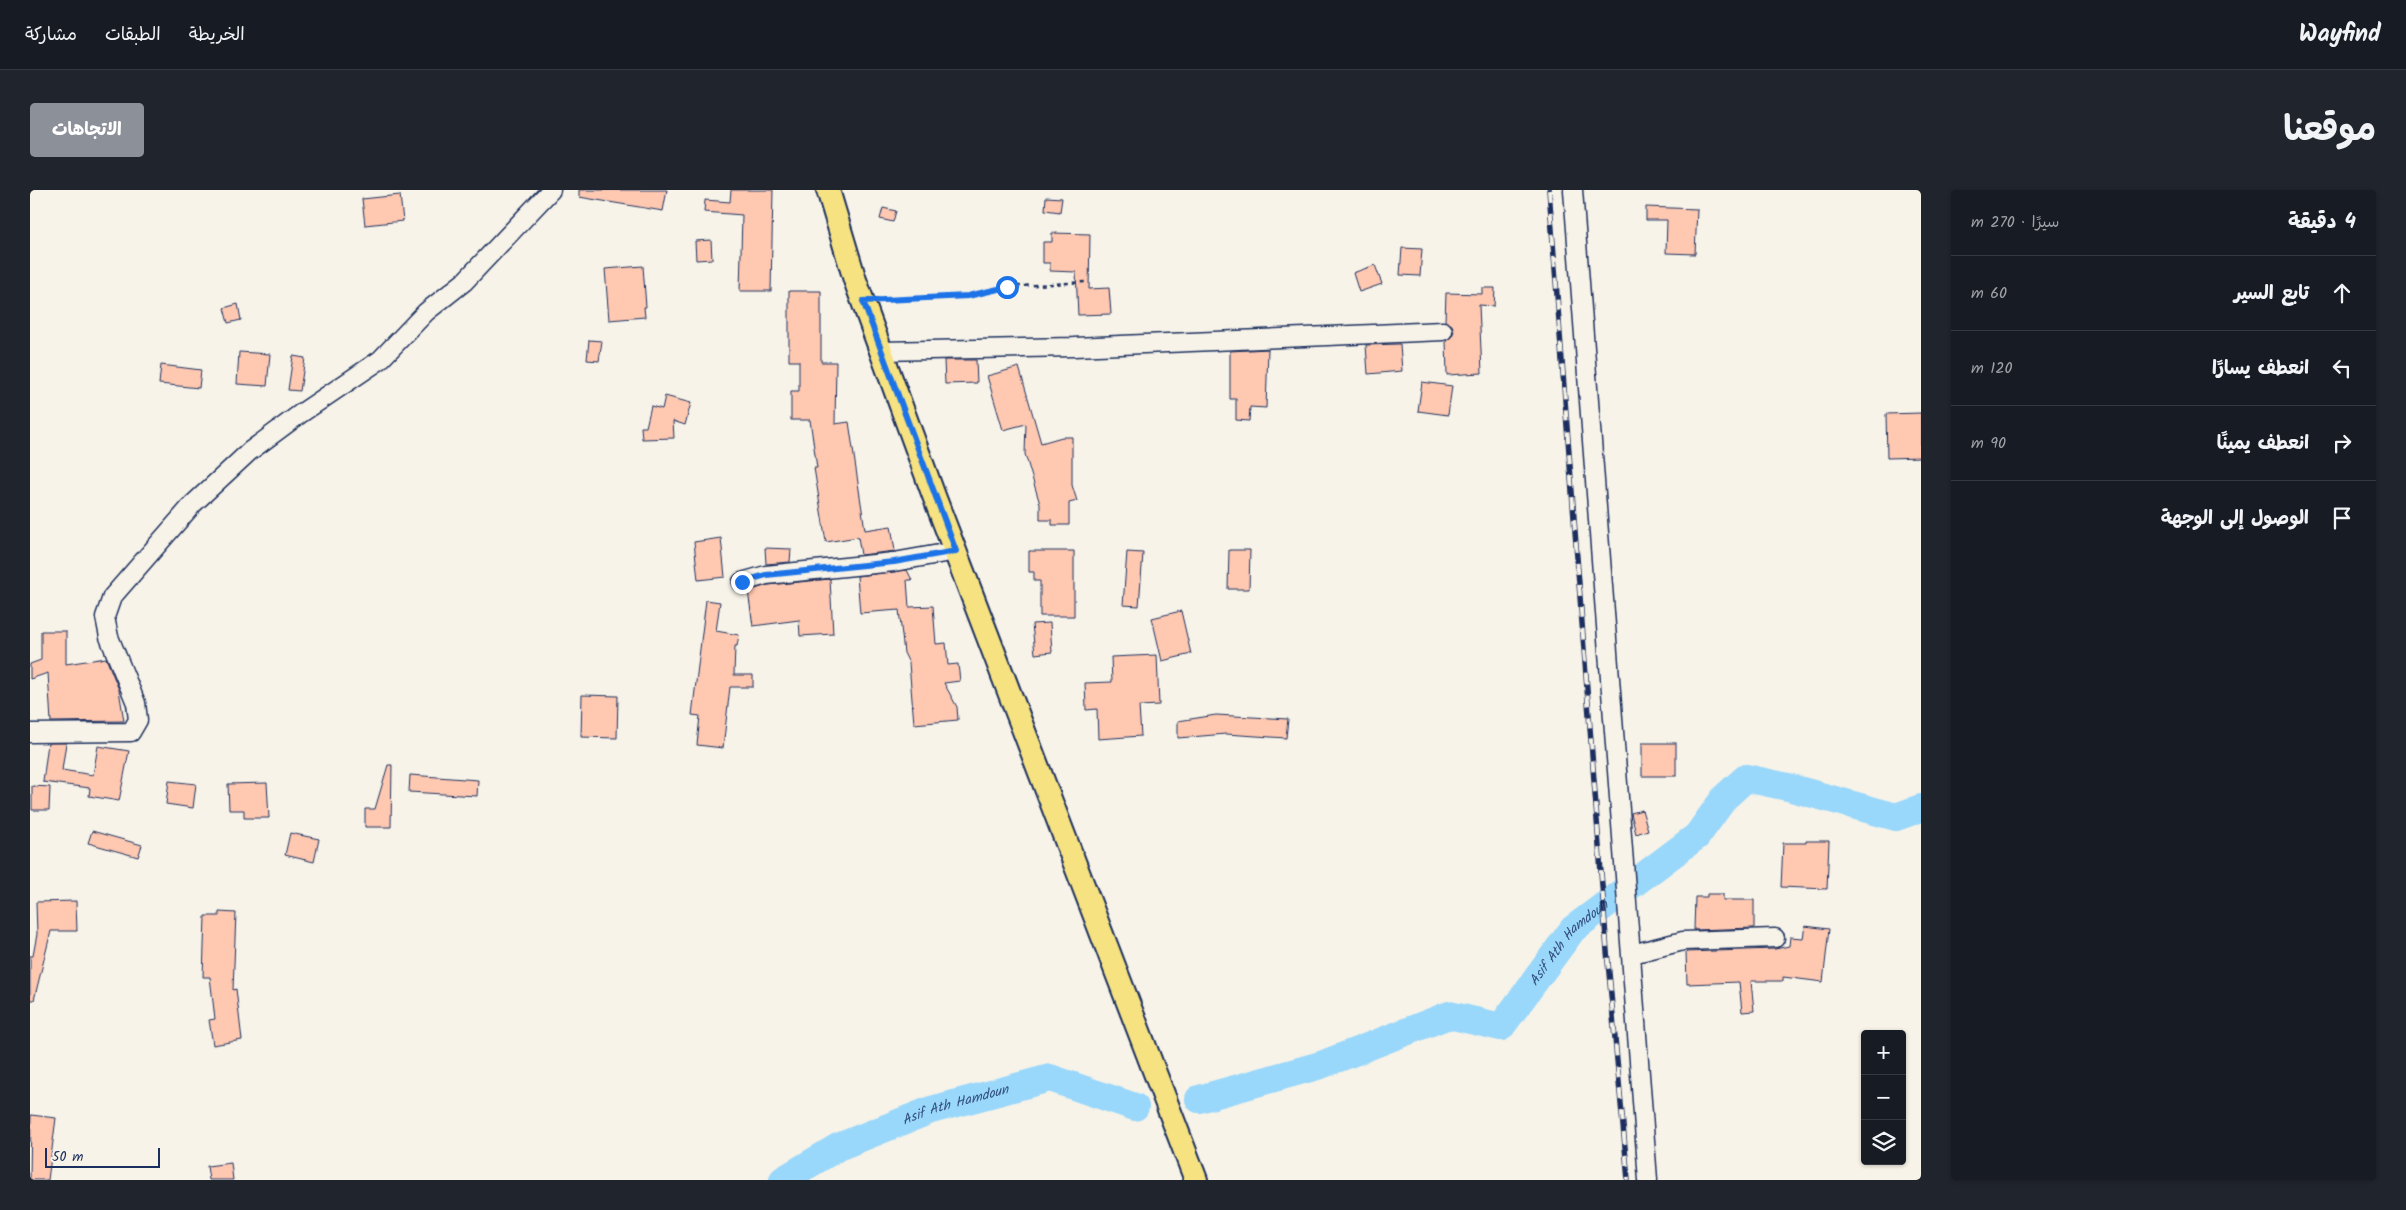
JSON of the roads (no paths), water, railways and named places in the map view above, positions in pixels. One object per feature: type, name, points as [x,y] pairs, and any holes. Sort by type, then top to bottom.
[{"type":"main road","points":[[828,190],[863,301],[956,551],[1196,1180]]},
{"type":"street","points":[[30,733],[131,732],[138,720],[136,703],[109,637],[105,617],[112,597],[193,504],[250,451],[300,414],[380,360],[426,312],[464,282],[551,190]]},
{"type":"street","points":[[1573,190],[1648,1180]]},
{"type":"street","points":[[882,352],[1065,347],[1442,330]]},
{"type":"street","points":[[742,582],[766,575],[894,562],[956,551]]},
{"type":"street","points":[[1632,954],[1683,941],[1775,938]]},
{"type":"waterway","name":"Asif Ath Hamdoun","points":[[1199,1099],[1321,1065],[1449,1015],[1501,1027],[1573,929],[1697,836],[1725,797],[1746,778],[1788,787],[1896,817],[1921,808]]},
{"type":"waterway","name":"Asif Ath Hamdoun","points":[[783,1180],[838,1147],[931,1110],[1050,1078],[1135,1107]]},
{"type":"railway","points":[[1549,190],[1607,951],[1628,1180]]}]
